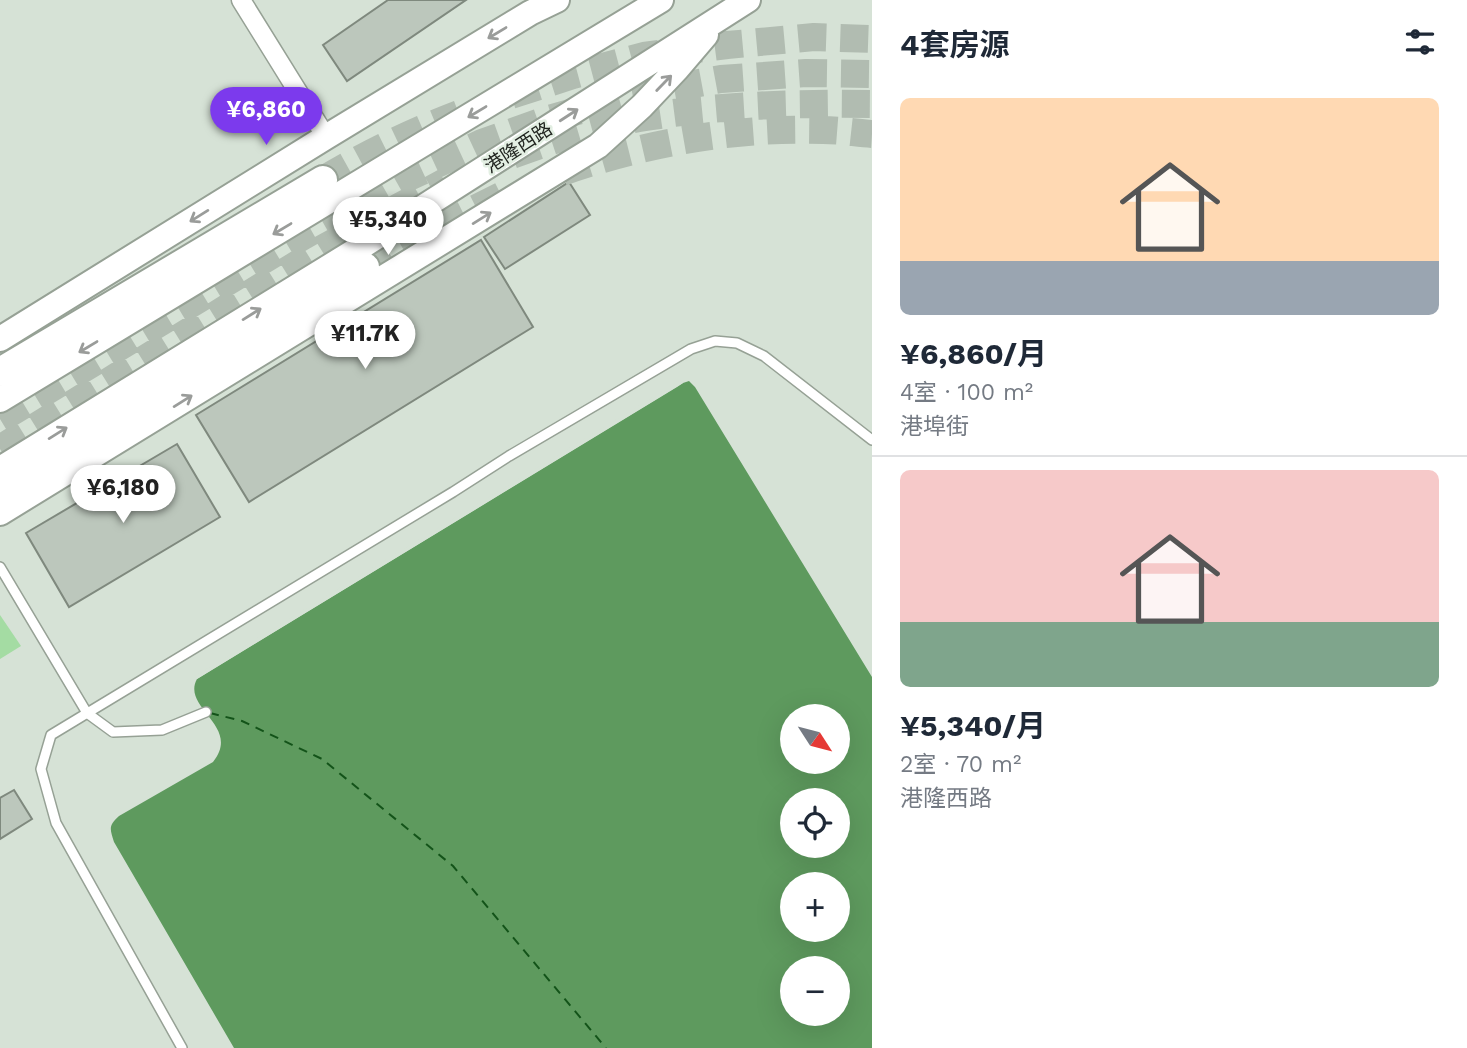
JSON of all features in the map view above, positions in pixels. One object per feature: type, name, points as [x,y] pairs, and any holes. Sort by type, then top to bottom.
[{"type":"highway","points":[[0,372],[323,180]]},
{"type":"highway","points":[[0,494],[365,267]]},
{"type":"main road","points":[[0,339],[326,137],[530,13],[557,0]]},
{"type":"main road","points":[[0,400],[661,0]]},
{"type":"main road","name":"港隆西路","points":[[0,469],[353,252],[748,0]]},
{"type":"main road","points":[[0,513],[598,146],[677,69],[718,19]]},
{"type":"street","points":[[241,0],[326,137]]},
{"type":"lane","points":[[182,1048],[56,823],[41,769],[51,735],[509,456],[691,349],[715,341],[737,343],[764,356],[872,440]]},
{"type":"lane","points":[[0,567],[87,713],[113,732],[162,730],[206,712]]},
{"type":"shaded area","points":[[689,381],[872,677],[872,1048],[234,1048],[114,842],[111,831],[113,822],[119,816],[213,762],[220,749],[220,738],[197,699],[194,689],[197,679]]},
{"type":"shaded area","points":[[0,615],[21,646],[0,659]]},
{"type":"pier","points":[[681,380],[683,383],[677,387],[197,679],[195,676]]},
{"type":"building","points":[[388,0],[466,0],[347,81],[323,45]]},
{"type":"building","points":[[569,182],[590,215],[505,269],[484,237]]},
{"type":"building","points":[[481,240],[533,327],[249,502],[196,415]]},
{"type":"building","points":[[177,444],[220,517],[69,607],[26,533]]},
{"type":"building","points":[[14,790],[32,819],[0,839],[0,798]]},
{"type":"ferry route","points":[[210,713],[242,721],[322,759],[453,866],[606,1048]]},
{"type":"tunnel","points":[[511,95],[644,56],[814,37],[872,39]]},
{"type":"tunnel","points":[[0,419],[303,236],[400,181],[482,143],[549,119],[629,96],[721,79],[806,73],[872,74]]},
{"type":"tunnel","points":[[512,155],[595,128],[674,113],[759,106],[872,104]]},
{"type":"tunnel","points":[[323,180],[390,144],[459,114]]},
{"type":"tunnel","points":[[562,172],[658,145],[724,134],[790,130],[872,134]]},
{"type":"tunnel","points":[[0,449],[322,249],[445,182]]},
{"type":"tunnel","points":[[365,267],[505,194]]}]
